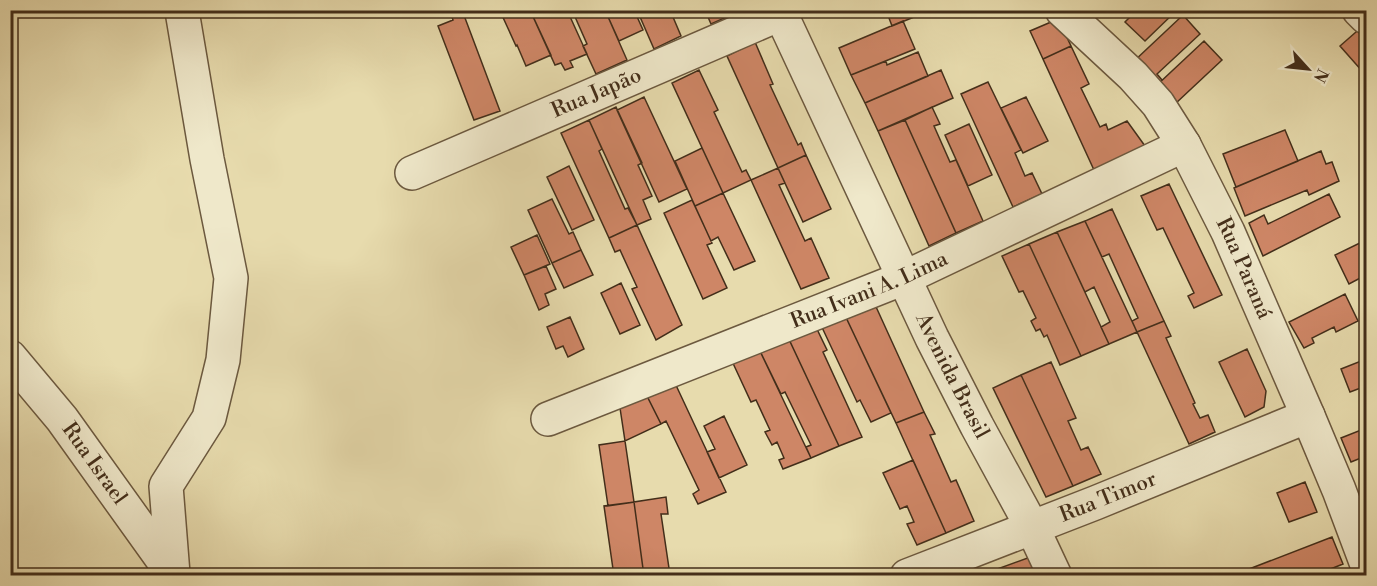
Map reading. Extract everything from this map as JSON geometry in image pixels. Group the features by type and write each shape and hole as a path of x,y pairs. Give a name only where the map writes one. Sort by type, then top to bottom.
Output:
{"street":[{"name":"Rua Paraná","path":"1062,10 1133,76 1158,104 1184,145 1228,232 1339,490 1366,562"},
{"path":"1359,10 1366,17"},
{"name":"Rua Japão","path":"412,173 780,12"},
{"name":"Avenida Brasil","path":"780,12 932,338 976,426 1032,527 1055,576"},
{"path":"172,575 166,486 209,418 223,360 231,278 207,159 183,16"},
{"name":"Rua Ivani A. Lima","path":"548,419 904,278 1184,145"},
{"name":"Rua Israel","path":"10,357 62,418 172,575"},
{"name":"Rua Timor","path":"907,576 1095,503 1308,416"}],"building":[{"path":"462,10 500,111 474,120 438,26 453,20 451,14"},
{"path":"507,10 530,10 551,55 526,66 501,13"},
{"path":"530,10 567,10 587,54 570,61 573,67 565,70 561,63 555,65"},
{"path":"572,10 605,10 627,60 596,74 583,46 587,44"},
{"path":"605,10 634,10 643,30 619,41"},
{"path":"637,10 670,10 681,36 654,49"},
{"path":"705,10 737,10 738,12 711,24"},
{"path":"886,10 929,10 929,11 892,26"},
{"path":"1109,10 1121,10 1115,16"},
{"path":"1137,10 1177,10 1145,41 1125,22"},
{"path":"1183,15 1200,34 1157,74 1162,80 1156,86 1132,63"},
{"path":"1058,19 1071,46 1043,59 1030,31"},
{"path":"903,21 915,49 851,75 839,48"},
{"path":"1364,25 1366,27 1366,67 1362,71 1340,46"},
{"path":"1204,41 1222,60 1175,104 1156,86"},
{"path":"755,42 773,84 770,85 798,145 801,143 806,155 778,168 727,56"},
{"path":"1071,46 1089,84 1081,88 1100,127 1106,124 1108,130 1127,121 1145,146 1094,170 1043,59"},
{"path":"918,52 928,76 865,103 851,75 886,61 887,65"},
{"path":"699,70 718,110 714,112 742,172 746,170 751,180 723,193 672,83"},
{"path":"941,70 953,98 878,131 865,103"},
{"path":"988,82 1021,150 1015,153 1025,176 1032,173 1042,194 1013,207 961,94"},
{"path":"644,97 687,189 659,202 617,110"},
{"path":"1026,97 1048,141 1023,153 1001,108"},
{"path":"616,107 642,163 638,165 652,196 643,200 651,219 637,225 589,120"},
{"path":"932,107 940,124 934,126 950,162 956,160 983,221 956,233 905,120"},
{"path":"589,120 602,149 599,151 625,209 628,208 637,225 609,238 561,133"},
{"path":"905,120 956,233 929,246 878,131"},
{"path":"969,124 992,175 968,186 945,135"},
{"path":"1285,130 1298,161 1236,187 1223,154"},
{"path":"1366,131 1366,149 1360,137"},
{"path":"702,148 723,193 695,206 675,161"},
{"path":"1321,151 1326,164 1332,162 1339,181 1309,195 1307,190 1245,216 1234,188"},
{"path":"806,155 831,209 803,222 778,168"},
{"path":"569,166 594,220 572,230 547,177"},
{"path":"778,168 785,183 779,185 805,241 811,238 829,278 801,289 751,180"},
{"path":"1169,184 1222,295 1194,308 1188,296 1194,293 1163,228 1157,230 1141,196"},
{"path":"723,193 755,261 734,270 718,237 711,241 695,206"},
{"path":"1329,194 1340,217 1263,256 1249,223 1264,215 1268,224"},
{"path":"552,199 569,234 573,232 581,250 552,263 528,210"},
{"path":"692,200 712,243 707,245 727,288 703,299 664,213"},
{"path":"1112,209 1164,321 1137,332 1132,321 1138,318 1109,254 1102,257 1085,221"},
{"path":"1085,221 1137,332 1109,344 1101,327 1110,322 1094,287 1085,292 1057,232"},
{"path":"637,225 682,325 656,340 632,289 637,287 620,250 615,252 609,238"},
{"path":"1057,232 1109,344 1081,356 1029,244"},
{"path":"537,235 550,264 524,275 511,247"},
{"path":"1366,240 1366,275 1349,284 1335,255"},
{"path":"1029,244 1081,356 1060,365 1047,335 1044,337 1040,329 1036,331 1031,321 1036,318 1023,291 1019,292 1002,256"},
{"path":"581,250 593,275 564,288 552,263"},
{"path":"546,266 556,289 545,294 549,305 539,310 524,275"},
{"path":"621,283 640,325 620,334 601,293"},
{"path":"1345,294 1358,321 1336,332 1334,327 1312,338 1314,343 1304,348 1289,322"},
{"path":"872,298 924,412 896,423 843,311"},
{"path":"843,311 891,413 871,422 860,400 857,402 819,321"},
{"path":"570,317 584,349 568,357 563,346 556,349 547,327"},
{"path":"1164,321 1171,336 1166,338 1195,403 1193,404 1200,418 1208,415 1215,432 1189,444 1137,332"},
{"path":"814,323 827,350 823,352 862,437 839,446 787,335"},
{"path":"787,335 839,446 811,458 806,447 811,445 785,392 781,394 758,347"},
{"path":"758,347 811,458 783,469 779,460 784,458 777,442 772,445 765,432 770,430 756,400 751,402 731,359"},
{"path":"1247,349 1266,391 1264,407 1245,417 1219,362"},
{"path":"1366,359 1366,386 1350,392 1341,369"},
{"path":"1051,362 1076,418 1068,421 1081,450 1088,447 1101,474 1073,486 1021,375"},
{"path":"1021,375 1073,486 1046,497 993,388"},
{"path":"674,381 726,492 698,504 693,494 699,490 666,421 661,424 646,394"},
{"path":"646,394 661,424 625,441 620,408"},
{"path":"924,412 935,434 930,435 951,482 956,480 974,521 946,533 896,423"},
{"path":"724,416 747,465 719,478 707,452 715,449 704,426"},
{"path":"1366,428 1366,456 1351,462 1341,438"},
{"path":"625,441 634,502 608,506 599,445"},
{"path":"913,460 946,533 917,545 907,524 914,522 907,506 900,509 883,473"},
{"path":"1305,482 1317,512 1289,522 1277,493"},
{"path":"666,497 668,514 661,514 670,575 677,574 677,576 644,576 634,502"},
{"path":"634,502 644,576 614,576 604,506"},
{"path":"1332,537 1343,564 1313,576 1231,576"},
{"path":"1036,555 1044,576 978,576"}]}
